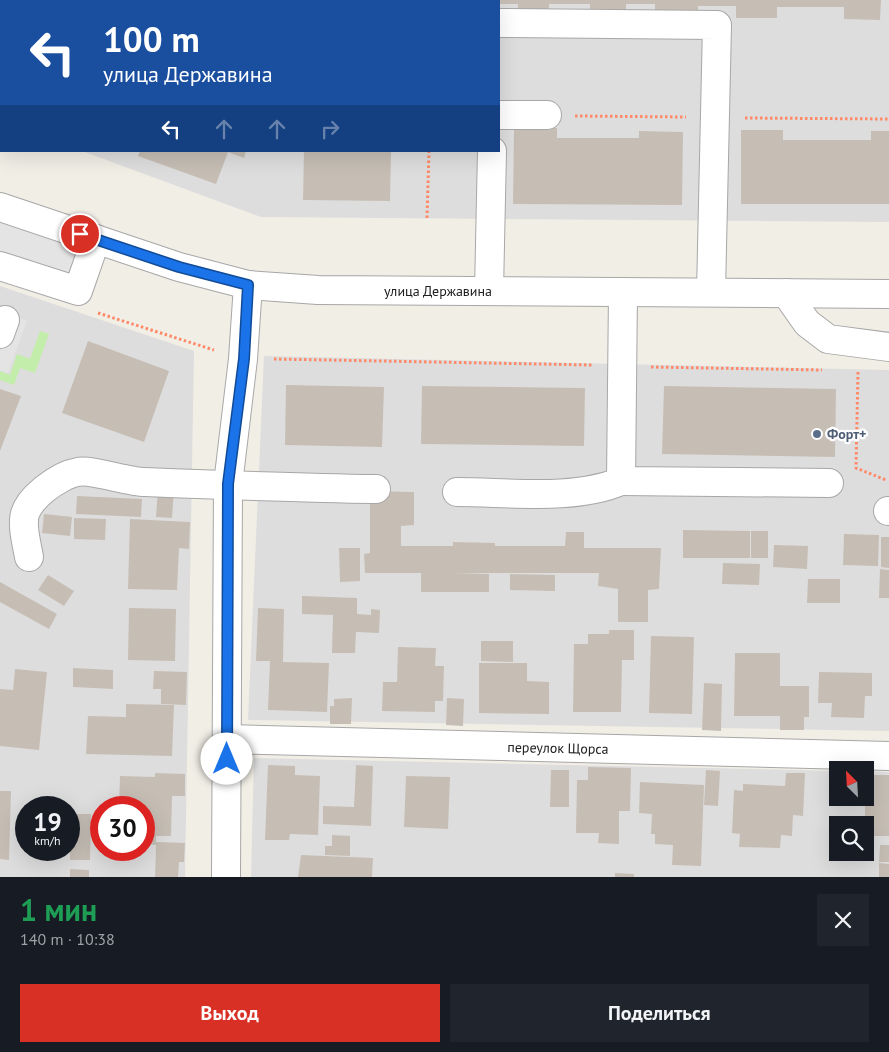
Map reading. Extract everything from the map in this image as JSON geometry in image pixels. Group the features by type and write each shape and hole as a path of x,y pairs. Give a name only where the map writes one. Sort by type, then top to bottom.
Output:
{"street":[{"path":"500,23 717,25 711,292"},
{"path":"500,115 547,115"},
{"path":"489,291 492,152"},
{"name":"улица Державина","path":"0,206 179,267 248,285 318,290 889,294"},
{"path":"0,266 78,291 96,239"},
{"path":"226,877 228,484 244,359 248,285"},
{"path":"621,481 623,292"},
{"path":"786,293 807,323 828,339 889,347"},
{"path":"29,557 24,518 31,501 51,484 78,472 142,482 228,484 265,488 376,489"},
{"path":"457,492 580,493 604,488 621,481 828,483"},
{"name":"переулок Щорса","path":"227,740 889,756"}],"path":[{"path":"547,115 889,119"},
{"path":"427,218 429,152"},
{"path":"93,312 244,359 828,370"},
{"path":"848,371 865,371"},
{"path":"858,371 856,468 889,481"}],"shaded area":[{"path":"500,0 889,0 889,222 261,217 85,152 500,152"},
{"path":"0,213 100,246 82,299 0,272"},
{"path":"0,286 194,351 185,877 0,877"},
{"path":"0,311 27,321 8,373 0,370"},
{"path":"264,356 889,370 889,731 248,720"},
{"path":"254,758 829,771 829,806 874,806 874,771 889,772 889,877 251,877"}],"green space":[{"path":"40,331 49,334 35,373 20,368 14,385 0,380 0,371 10,375 17,354 30,359"}],"building":[{"path":"500,0 881,0 880,20 844,19 844,7 777,7 777,18 736,18 736,6 698,6 698,16 655,16 655,4 626,4 626,15 590,15 590,4 549,4 549,15 518,14 518,4 500,4"},
{"path":"514,128 557,128 557,138 639,138 639,131 683,132 682,205 513,204"},
{"path":"741,130 783,130 783,140 871,140 871,131 889,131 889,204 741,204"},
{"path":"140,152 228,152 216,184 138,156"},
{"path":"228,152 246,152 244,158"},
{"path":"304,152 391,152 390,201 303,200"},
{"path":"88,341 169,371 144,442 62,413"},
{"path":"286,385 384,387 382,447 285,445"},
{"path":"422,386 585,388 584,446 421,444"},
{"path":"664,386 836,389 835,457 662,454"},
{"path":"0,389 21,396 0,451"},
{"path":"158,489 174,490 172,518 156,517"},
{"path":"370,491 414,492 414,525 401,526 401,546 453,546 453,542 495,543 495,546 565,546 566,532 584,532 584,548 661,548 659,589 648,590 648,622 618,622 618,589 598,586 599,573 453,573 489,574 489,592 421,592 421,573 365,573 364,554 370,553"},
{"path":"77,496 142,499 141,517 76,514"},
{"path":"44,514 72,517 70,536 42,533"},
{"path":"74,518 106,519 105,540 74,539"},
{"path":"130,519 190,522 189,549 179,548 177,590 128,589"},
{"path":"683,530 750,531 750,558 683,558"},
{"path":"751,531 768,531 768,558 751,558"},
{"path":"844,534 879,535 878,566 843,565"},
{"path":"881,537 889,537 889,568 881,567"},
{"path":"774,545 808,546 807,569 773,567"},
{"path":"339,548 360,548 360,581 340,582"},
{"path":"723,563 760,564 759,585 722,584"},
{"path":"880,569 889,570 889,598 879,598"},
{"path":"510,574 555,575 555,591 510,590"},
{"path":"48,575 74,591 64,606 38,590"},
{"path":"808,579 840,579 840,603 807,603"},
{"path":"0,582 57,614 49,629 0,602"},
{"path":"302,596 357,598 357,614 371,615 371,609 380,610 379,633 356,632 355,653 332,653 333,615 302,614"},
{"path":"129,608 176,609 175,661 128,660"},
{"path":"258,608 284,609 283,662 329,663 327,712 268,710 270,661 256,661"},
{"path":"609,630 634,630 634,660 622,660 621,712 573,712 574,644 588,644 588,634 609,634"},
{"path":"651,636 694,637 692,714 649,713"},
{"path":"481,641 513,641 513,662 481,661"},
{"path":"398,647 436,648 435,666 444,666 443,701 435,701 435,712 382,711 383,682 397,682"},
{"path":"735,653 780,653 780,686 809,686 809,717 804,717 804,730 780,730 780,716 734,716"},
{"path":"479,663 527,663 527,681 549,682 549,714 479,713"},
{"path":"73,668 113,670 113,689 73,687"},
{"path":"15,669 47,672 39,750 0,746 0,689 13,690"},
{"path":"154,671 187,672 186,705 161,704 161,689 153,689"},
{"path":"819,672 872,673 872,696 865,696 864,718 831,717 832,703 818,703"},
{"path":"704,683 722,684 721,731 702,730"},
{"path":"352,698 351,724 330,724 330,706 334,706 334,699"},
{"path":"447,698 464,699 463,726 446,725"},
{"path":"126,704 174,705 172,756 86,754 88,716 126,717"},
{"path":"268,765 295,766 295,775 320,776 318,835 290,834 289,840 265,840"},
{"path":"356,765 373,766 371,826 323,824 323,806 354,807"},
{"path":"588,767 631,768 630,811 619,811 619,844 598,843 599,833 576,833 577,780 588,780"},
{"path":"551,770 569,770 569,807 550,807"},
{"path":"706,770 720,771 718,806 704,805"},
{"path":"155,773 185,774 185,796 172,796 171,836 156,836 156,842 185,843 184,862 179,862 178,877 155,877 155,796 119,796 120,776 155,777"},
{"path":"786,773 805,773 803,816 793,815 792,836 781,835 780,848 739,847 740,834 732,833 734,790 743,791 743,784 785,786"},
{"path":"874,775 889,775 889,836 874,836 874,816 865,816 865,806 874,806"},
{"path":"406,776 450,777 448,829 404,827"},
{"path":"640,782 704,785 701,866 672,865 673,845 655,844 655,834 651,834 652,814 639,813"},
{"path":"0,791 11,791 9,860 0,859"},
{"path":"80,814 90,814 90,860 80,860"},
{"path":"332,835 350,836 350,856 325,855 325,846 332,846"},
{"path":"880,845 889,845 889,862 879,862"},
{"path":"301,855 373,858 372,877 298,877"},
{"path":"879,863 889,864 889,877 879,877"},
{"path":"70,869 89,870 89,877 70,877"},
{"path":"615,873 634,874 634,877 615,877"}],"place":[{"name":"Форт+","path":"817,434"}],"route":[{"path":"80,234 179,267 248,285 244,359 228,484 227,759"}]}
